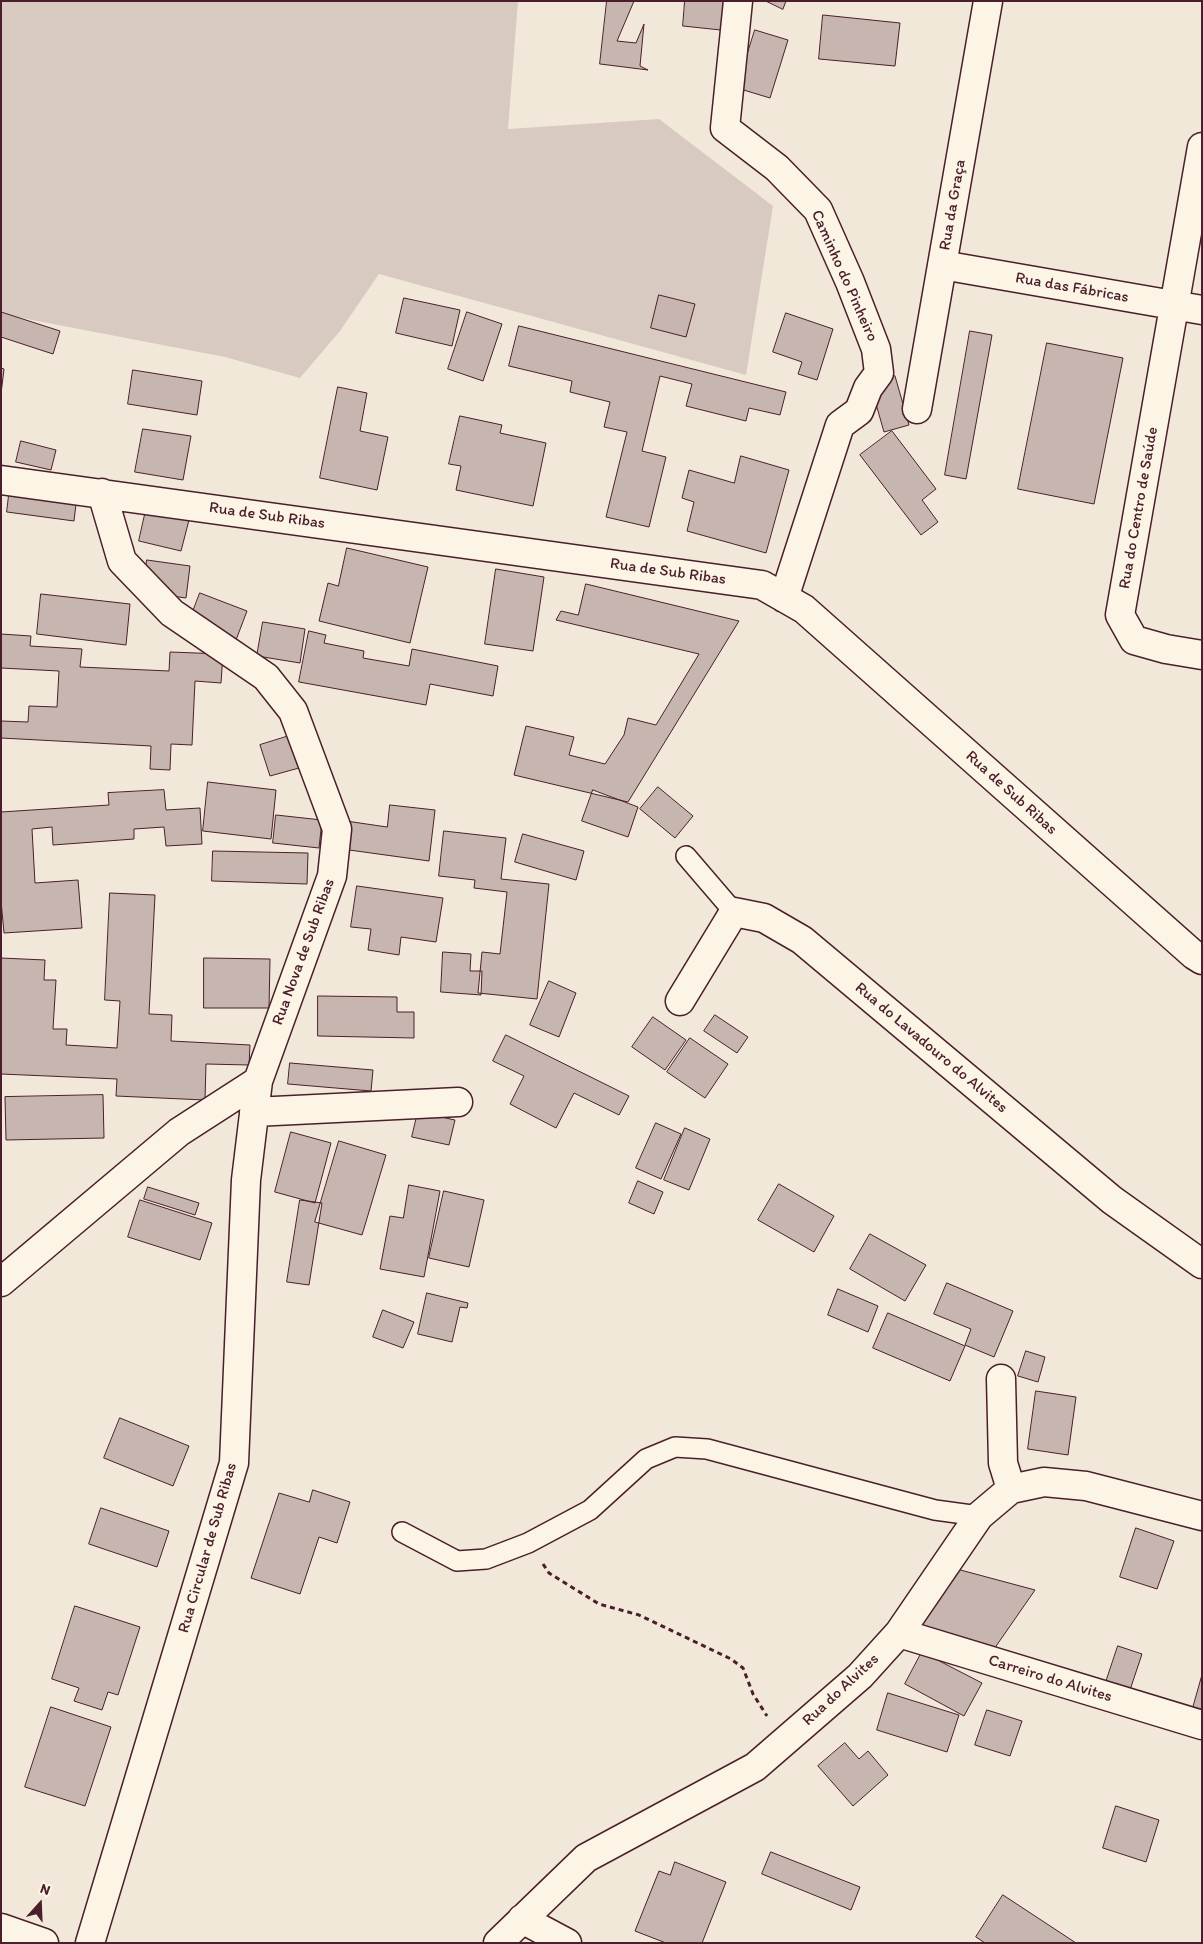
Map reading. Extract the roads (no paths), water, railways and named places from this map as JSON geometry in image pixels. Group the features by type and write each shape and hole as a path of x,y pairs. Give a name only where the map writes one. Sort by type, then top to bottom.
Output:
{"street":[{"name":"Caminho do Pinheiro","path":"738,1 725,128 777,168 818,210 850,282 876,349 878,373 868,388 858,411 840,425 784,598"},
{"name":"Rua da Graça","path":"917,409 988,1"},
{"name":"Rua do Centro de Saúde","path":"1202,148 1120,615 1134,640 1166,649 1202,655"},
{"name":"Rua das Fábricas","path":"942,265 1202,310"},
{"name":"Rua de Sub Ribas","path":"1,480 762,585 804,609 1194,955 1202,960"},
{"name":"Rua Nova de Sub Ribas","path":"102,494 122,561 172,613 266,677 293,711 337,829 332,876 258,1081"},
{"path":"680,1001 734,912"},
{"name":"Rua do Lavadouro do Alvites","path":"734,912 764,918 802,940 1112,1200 1202,1264"},
{"name":"Rua Circular de Sub Ribas","path":"90,1943 234,1464 246,1180 258,1081"},
{"path":"1,1282 179,1132 258,1081"},
{"path":"254,1112 458,1102"},
{"path":"1001,1379 1003,1463 1011,1489"},
{"name":"Rua do Alvites","path":"498,1943 586,1858 755,1767 860,1676 899,1633 979,1516 1011,1489 1044,1482 1086,1486 1202,1516"},
{"name":"Carreiro do Alvites","path":"899,1633 1202,1725"},
{"path":"522,1919 566,1943"},
{"path":"1,1928 44,1943"}],"lane":[{"path":"686,856 734,912"},
{"path":"402,1532 457,1561 486,1559 528,1543 590,1510 646,1459 675,1447 707,1449 934,1510 979,1516"}]}
